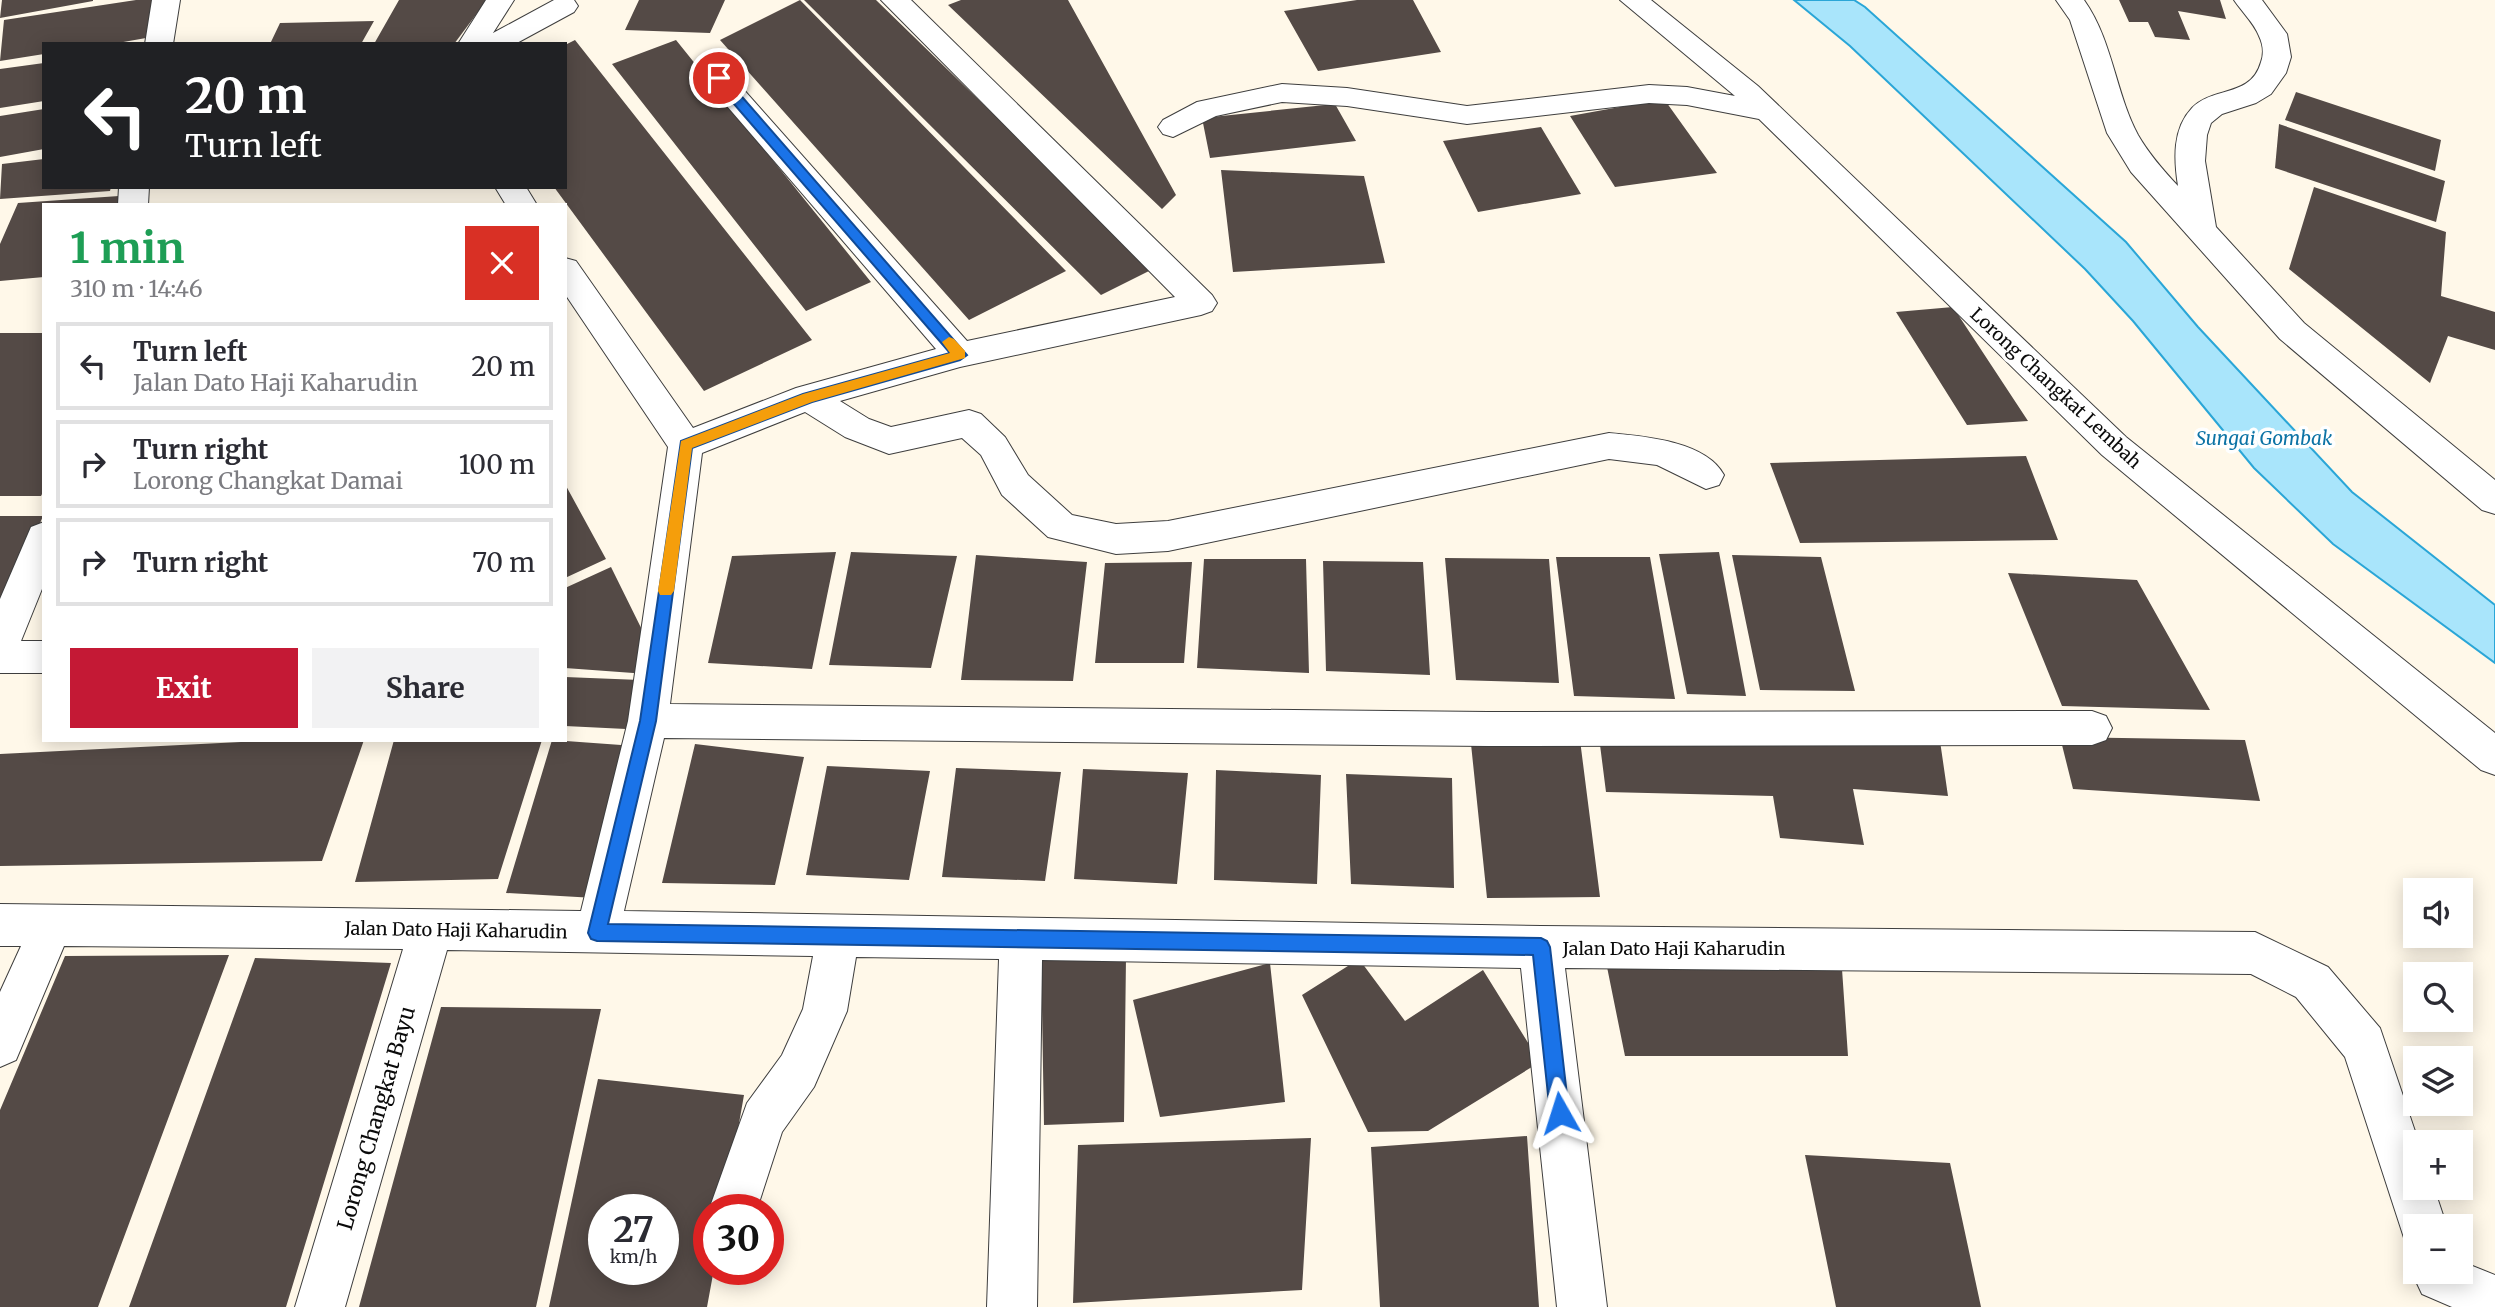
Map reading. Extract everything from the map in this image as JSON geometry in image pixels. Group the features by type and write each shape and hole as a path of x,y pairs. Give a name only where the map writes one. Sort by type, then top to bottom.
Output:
{"street":[{"path":"159,42 166,0"},
{"path":"473,42 500,0"},
{"path":"686,445 808,397 960,355 1202,303 895,0"},
{"name":"Lorong Changkat Lembah","path":"1634,0 1748,92 2115,446 2495,757"},
{"path":"2070,0 2084,20 2122,133 2142,165 2292,331 2495,500"},
{"path":"2201,229 2190,152 2197,120 2206,109 2256,91 2274,70 2277,56 2276,40 2248,0"},
{"path":"498,42 564,6"},
{"path":"719,78 960,355"},
{"path":"1173,127 1208,109 1282,93 1346,97 1467,115 1649,94 1687,96 1765,111"},
{"path":"567,271 686,445 648,721 597,933"},
{"path":"808,397 857,428 889,440 969,423 993,446 1015,485 1061,527 1116,539 1168,536 1609,446 1664,452 1706,475"},
{"path":"0,646 42,542"},
{"path":"0,657 42,657"},
{"path":"648,721 1475,729 2092,728"},
{"name":"Jalan Dato Haji Kaharudin","path":"0,925 431,929 1541,947 2255,953 2312,982 2364,1044 2419,1214"},
{"path":"0,1044 51,926"},
{"name":"Lorong Changkat Bayu","path":"320,1307 431,929"},
{"path":"738,1194 763,1119 798,1071 825,1011 838,936"},
{"path":"1012,1307 1021,938"},
{"path":"1541,947 1582,1307"},
{"path":"2441,1285 2495,1300"}],"water":[{"name":"Sungai Gombak","path":"1794,0 1854,0 1865,7 2126,242 2198,327 2352,492 2495,605 2495,663 2333,544 2254,468 2133,321 2085,269 1850,46"}],"building":[{"path":"2,0 93,0 93,1 0,18"},
{"path":"136,0 155,0 146,38 123,42 42,42 42,54 0,61 4,20"},
{"path":"399,0 487,0 456,42 375,42"},
{"path":"639,0 725,0 710,33 625,30"},
{"path":"800,0 1066,271 969,320 720,40"},
{"path":"804,0 876,0 1153,269 1101,295"},
{"path":"961,0 1068,0 1176,195 1162,209 948,5"},
{"path":"1357,0 1413,0 1441,52 1318,71 1284,11"},
{"path":"2119,0 2220,0 2226,19 2178,11 2190,40 2155,37 2148,22 2129,22"},
{"path":"374,21 362,42 271,42 280,23"},
{"path":"575,40 812,340 704,391 555,189 567,189 567,44"},
{"path":"676,40 871,282 806,311 612,64"},
{"path":"42,63 42,101 0,108 0,69"},
{"path":"2296,92 2441,140 2435,171 2285,120"},
{"path":"1664,99 1717,173 1615,187 1570,116"},
{"path":"1335,104 1356,141 1210,158 1202,118"},
{"path":"42,109 42,149 0,157 0,116"},
{"path":"2279,124 2445,181 2436,222 2275,168"},
{"path":"1541,127 1581,194 1478,212 1443,141"},
{"path":"42,159 42,189 110,189 0,199 2,164"},
{"path":"1221,170 1364,176 1385,263 1233,272"},
{"path":"2314,187 2446,232 2441,296 2495,312 2495,350 2448,336 2430,383 2289,269"},
{"path":"119,196 118,203 42,203 42,277 0,281 0,244 18,203"},
{"path":"1953,307 2028,421 1967,425 1896,312"},
{"path":"0,333 42,333 42,494 0,496"},
{"path":"2026,456 2058,540 1800,543 1770,463"},
{"path":"567,488 606,559 567,577"},
{"path":"0,516 42,516 42,518 0,621"},
{"path":"836,552 812,669 708,663 732,556"},
{"path":"851,552 957,556 931,668 829,665"},
{"path":"1719,552 1746,696 1687,694 1659,554"},
{"path":"976,555 1087,562 1073,681 961,680"},
{"path":"1732,555 1821,557 1855,691 1760,690"},
{"path":"1556,557 1650,557 1675,699 1574,696"},
{"path":"1445,558 1549,559 1559,683 1456,680"},
{"path":"1204,559 1306,559 1309,673 1197,668"},
{"path":"1323,561 1423,562 1430,675 1326,671"},
{"path":"1192,562 1184,663 1095,663 1105,563"},
{"path":"611,567 652,650 647,674 567,668 567,587"},
{"path":"2008,573 2137,580 2210,710 2062,706"},
{"path":"567,677 640,680 626,729 567,726"},
{"path":"1599,737 1940,741 1948,796 1853,789 1864,845 1780,838 1773,796 1606,792"},
{"path":"2060,737 2245,740 2260,801 2073,789"},
{"path":"1580,740 1600,897 1487,898 1471,744"},
{"path":"240,742 363,742 322,861 0,866 0,754"},
{"path":"393,742 541,742 498,879 355,882"},
{"path":"551,742 635,746 595,898 506,893"},
{"path":"695,744 804,757 775,885 662,883"},
{"path":"827,766 930,771 909,880 806,875"},
{"path":"956,768 1061,772 1045,881 942,877"},
{"path":"1083,769 1188,773 1177,884 1074,879"},
{"path":"1216,770 1321,775 1317,884 1214,880"},
{"path":"1346,774 1452,778 1454,888 1351,884"},
{"path":"1041,950 1126,957 1124,1122 1044,1125"},
{"path":"229,955 98,1307 0,1307 0,1110 65,956"},
{"path":"255,958 391,963 286,1307 129,1307"},
{"path":"1359,959 1405,1021 1483,970 1540,1062 1428,1131 1368,1132 1302,995"},
{"path":"1606,962 1842,969 1848,1056 1625,1056"},
{"path":"1270,963 1285,1102 1160,1117 1133,1000"},
{"path":"441,1007 601,1009 536,1307 359,1307"},
{"path":"598,1079 744,1095 727,1194 693,1194 693,1285 711,1285 707,1307 549,1307"},
{"path":"1527,1136 1539,1307 1380,1307 1371,1147"},
{"path":"1311,1138 1302,1290 1073,1303 1078,1145"},
{"path":"1805,1155 1950,1163 1981,1307 1836,1307"}],"slow traffic":[{"path":"666,591 686,445 808,397 960,355 949,342"}],"route":[{"path":"719,78 960,355 808,397 686,445 648,721 597,933 1541,947 1560,1113"}]}
